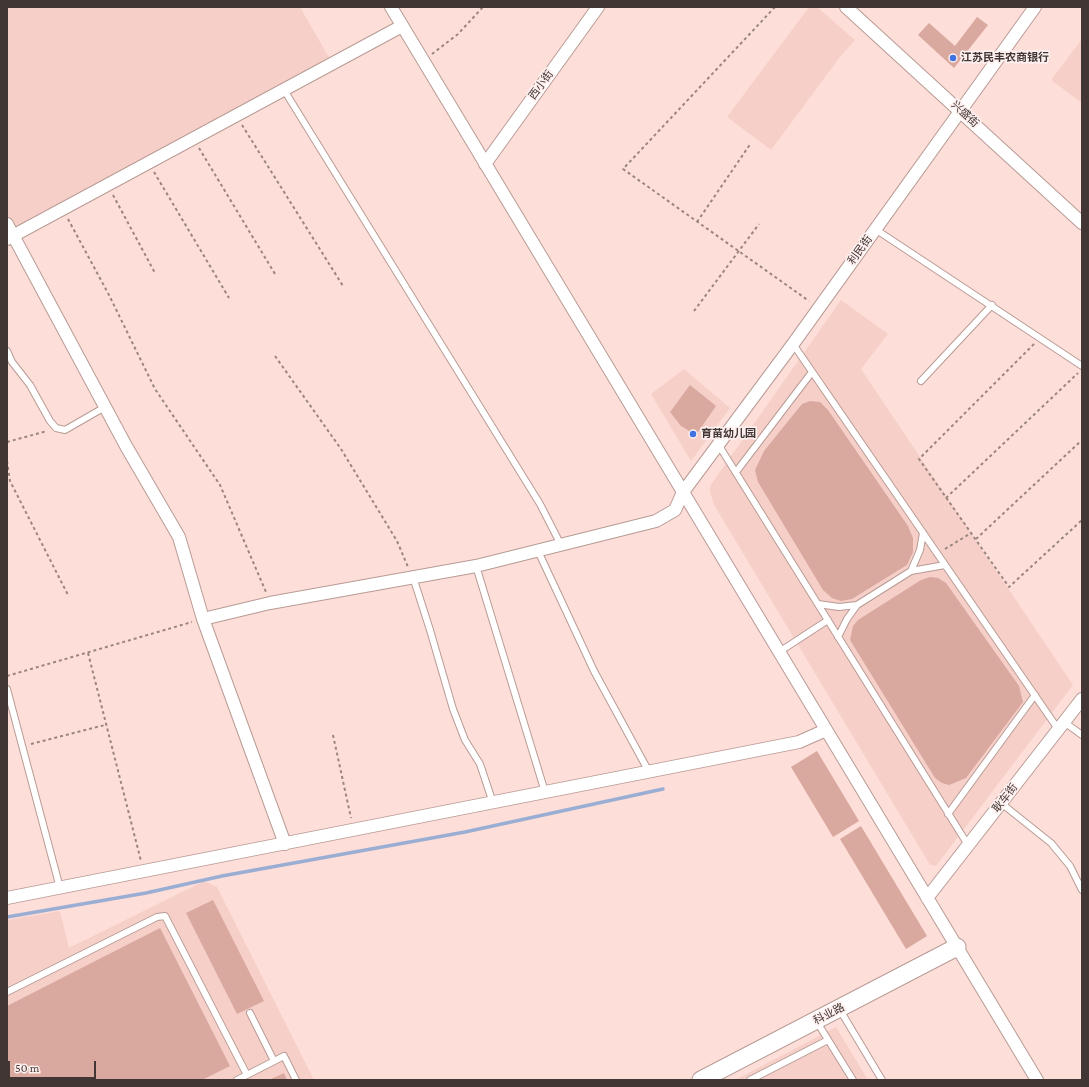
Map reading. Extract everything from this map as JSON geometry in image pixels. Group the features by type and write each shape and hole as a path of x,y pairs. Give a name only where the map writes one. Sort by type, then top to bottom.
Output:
{"street":[{"path":"391,7 1037,1080"},
{"name":"西小街","path":"485,164 598,7"},
{"name":"兴盛街","path":"846,7 960,110 1082,224"},
{"name":"利民街","path":"203,619 270,603 476,566 656,521 675,510 683,492 793,344 1035,7"},
{"path":"10,237 402,26"},
{"path":"7,224 10,237 179,537 203,619 285,844"},
{"name":"耿车街","path":"927,898 1082,699"},
{"path":"7,898 798,742 826,730"},
{"name":"科业路","path":"701,1080 957,948"}],"lane":[{"path":"284,90 540,504 561,545"},
{"path":"875,229 1082,366"},
{"path":"921,381 992,305"},
{"path":"793,344 1035,695 1061,726 1082,735"},
{"path":"7,351 12,362 30,385 50,421 56,428 65,430 105,407"},
{"path":"736,472 812,372"},
{"path":"718,444 968,846"},
{"path":"911,571 920,550 923,533"},
{"path":"538,551 594,671 649,772"},
{"path":"476,566 545,792"},
{"path":"838,637 857,604 911,571 945,566"},
{"path":"413,577 453,709 465,740 480,764 493,803"},
{"path":"818,604 839,606 857,604"},
{"path":"779,652 828,620"},
{"path":"7,688 60,888"},
{"path":"948,814 1035,695"},
{"path":"1001,803 1051,843 1070,866 1082,890"},
{"path":"7,992 157,917 165,916 247,1074"},
{"path":"839,1008 882,1080"},
{"path":"250,1014 274,1061"},
{"path":"816,1020 853,1080"},
{"path":"750,1080 828,1040"},
{"path":"237,1080 284,1056 296,1080"}],"path":[{"path":"423,61 458,34 483,7"},
{"path":"775,7 623,170 818,308"},
{"path":"236,116 343,286"},
{"path":"193,139 275,274"},
{"path":"696,222 751,143"},
{"path":"148,163 229,298"},
{"path":"108,185 155,273"},
{"path":"63,209 109,295 155,389 220,485 270,603"},
{"path":"694,311 759,224"},
{"path":"1040,338 919,459 1009,587 1082,520"},
{"path":"275,356 341,449 397,541 413,577"},
{"path":"946,498 1082,369"},
{"path":"7,442 56,428"},
{"path":"976,539 1082,440"},
{"path":"7,461 10,482 68,595"},
{"path":"937,553 971,533"},
{"path":"7,676 203,619"},
{"path":"88,653 144,871"},
{"path":"23,747 106,725"},
{"path":"333,735 354,830"}],"shaded area":[{"path":"7,7 300,7 331,61 7,234"},
{"path":"809,7 817,7 855,40 840,57 771,150 727,117"},
{"path":"1082,39 1082,103 1051,80"},
{"path":"841,300 888,334 861,369 1073,685 936,866 930,865 714,505 710,492 710,486"},
{"name":"育苗幼儿园","path":"684,369 730,408 691,461 651,394"},
{"path":"204,881 217,887 314,1080 7,1080 7,920 60,911 69,948"},
{"path":"836,1027 868,1080 735,1080"}],"building":[{"path":"977,17 988,25 954,68 918,35 929,23 955,46"},
{"path":"690,385 716,406 696,435 681,426 670,412"},
{"path":"810,401 820,402 828,410 908,526 913,538 913,552 907,565 852,599 841,601 832,598 823,590 758,482 755,470 764,451 802,404"},
{"path":"930,577 938,578 946,583 1019,686 1023,702 966,778 949,785 942,783 935,778 850,640 853,626 858,620 921,580"},
{"path":"817,751 859,821 833,837 791,767"},
{"path":"861,826 927,936 906,949 840,839"},
{"path":"213,900 264,1001 237,1014 186,913"},
{"path":"160,928 230,1066 202,1080 7,1080 7,1006"},
{"path":"284,1073 287,1080 269,1080"}],"waterway":[{"path":"7,917 146,893 222,876 465,832 663,789"}],"place":[{"name":"江苏民丰农商银行","path":"953,58"},
{"name":"育苗幼儿园","path":"693,434"}]}
